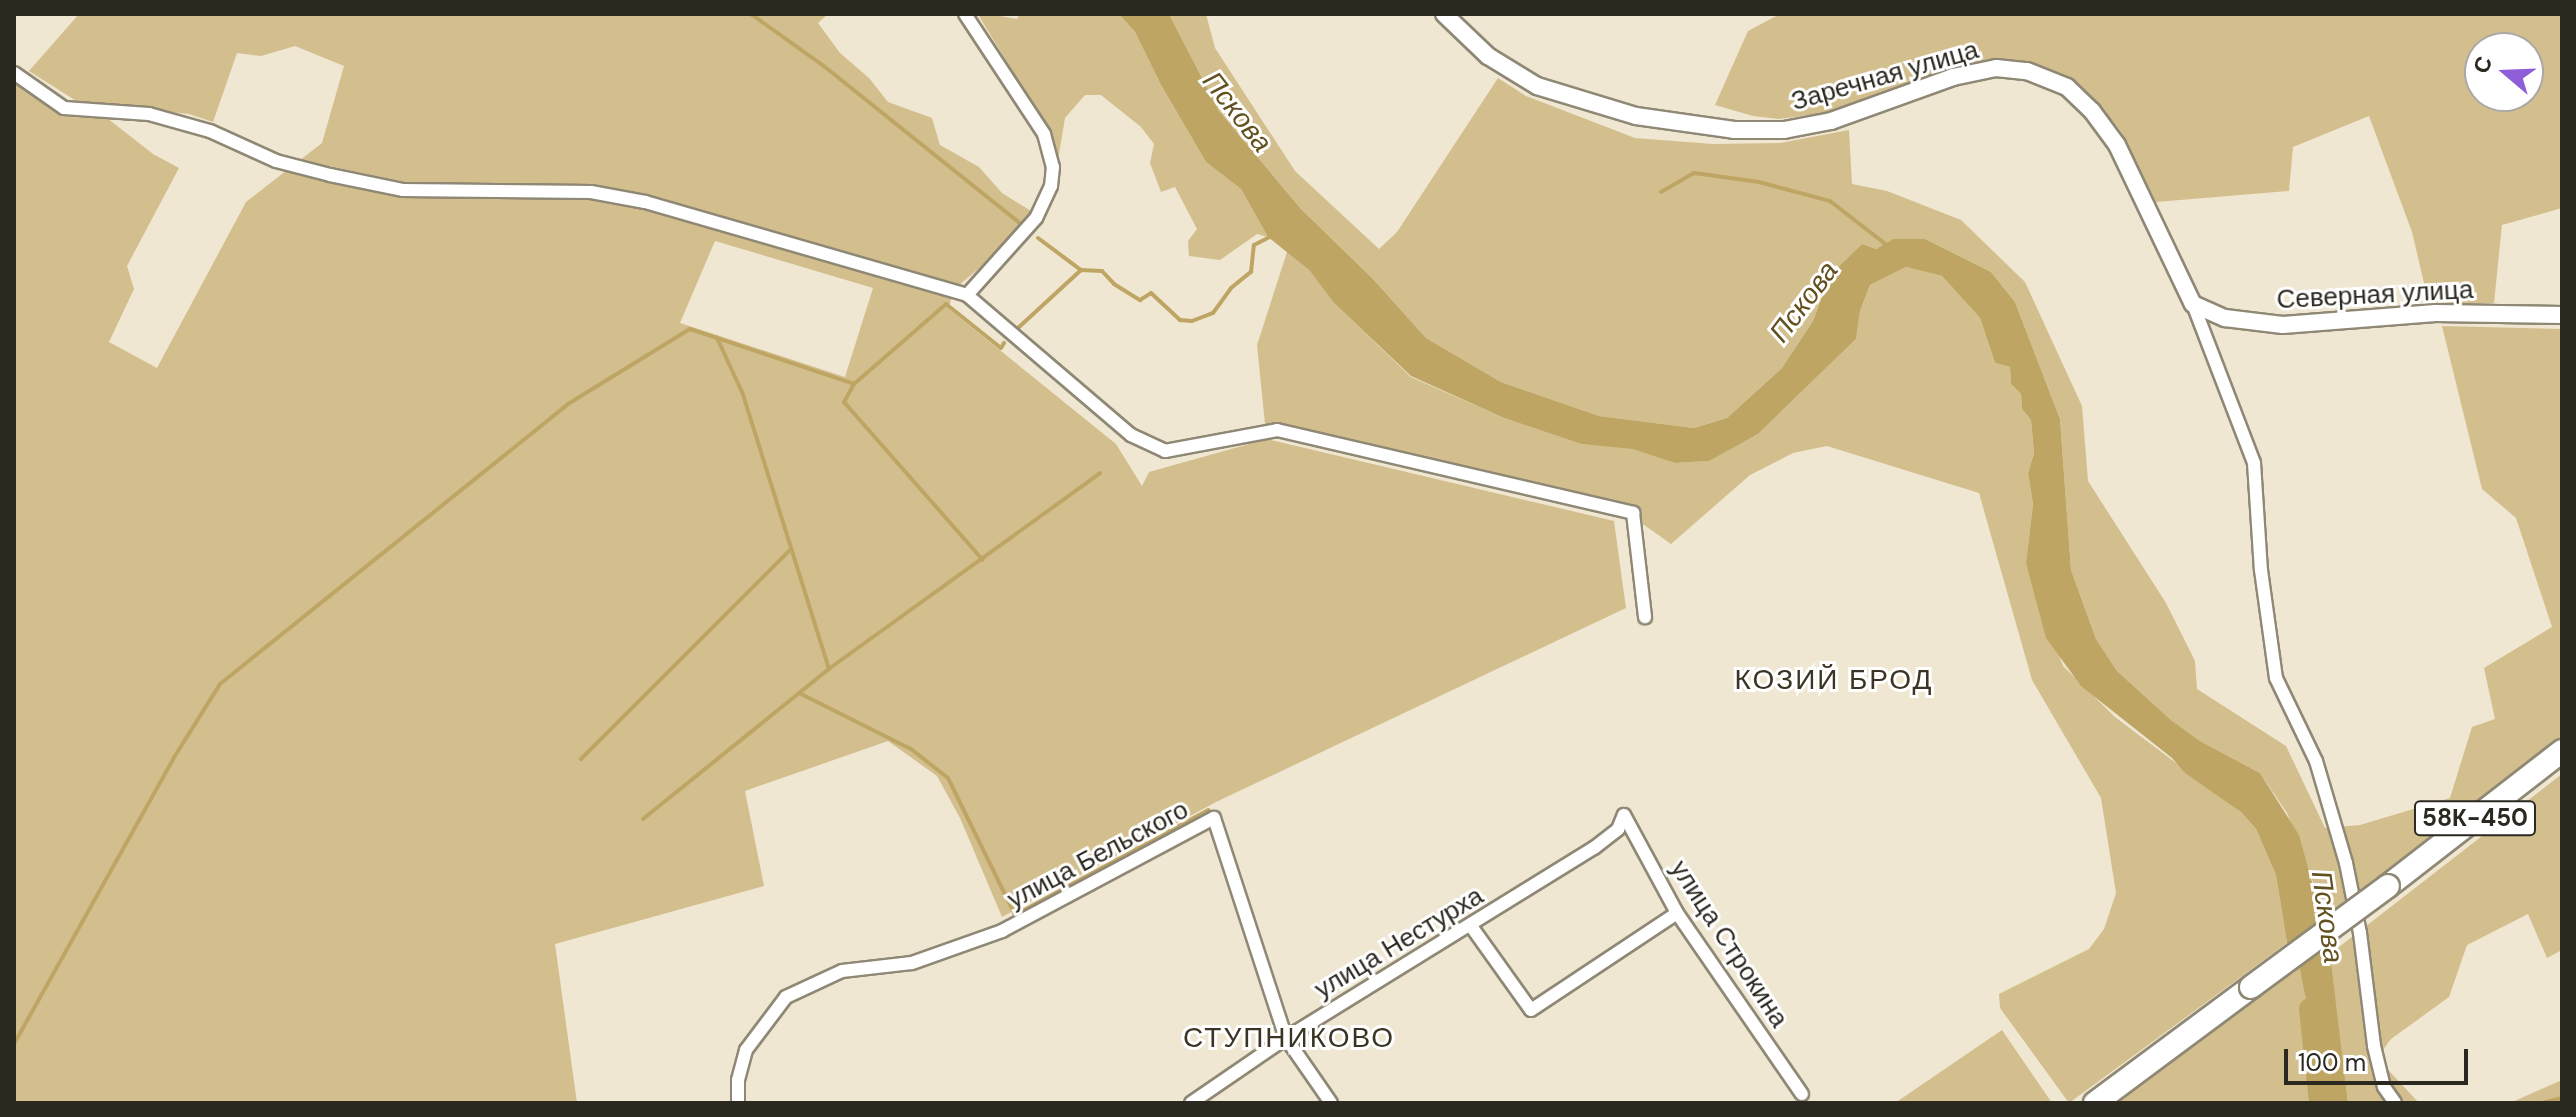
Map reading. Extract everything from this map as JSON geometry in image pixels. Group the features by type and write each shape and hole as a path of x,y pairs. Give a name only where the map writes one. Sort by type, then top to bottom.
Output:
{"highway":[{"name":"58К-450","path":"2102,1098 2388,886 2562,751"}],"street":[{"path":"965,14 1044,134 1053,167 1051,186 1036,218 967,295"},
{"name":"Заречная улица","path":"1444,14 1488,56 1537,86 1636,116 1734,130 1784,130 1831,121 1953,77 1996,68 2027,71 2051,80 2067,87 2092,111 2117,145 2193,304"},
{"path":"14,73 64,108 149,114 210,131 276,161 403,190 591,192 645,202 967,295 1131,435 1165,451 1277,430 1633,513 1645,617"},
{"path":"2193,304 2254,463 2261,570 2276,678 2316,761 2346,863 2360,933 2374,1046 2384,1087 2395,1103"},
{"name":"Северная улица","path":"2193,304 2225,318 2283,325 2436,313 2562,315"},
{"name":"улица Строкина","path":"1624,815 1677,913 1802,1094"},
{"name":"улица Нестурха","path":"1191,1103 1286,1038 1594,848 1618,829 1624,815"},
{"name":"улица Бельского","path":"738,1103 738,1080 746,1050 786,997 842,971 912,963 1002,931 1214,818 1286,1038"},
{"path":"1471,926 1531,1010 1677,913"},
{"path":"1286,1038 1331,1103"}],"shaded area":[{"path":"79,14 828,14 818,23 840,53 869,78 888,102 932,118 940,145 979,167 1002,193 1031,211 999,252 953,290 949,309 1116,444 1142,486 1149,472 1267,439 1614,521 1626,608 1216,802 1002,917 960,818 937,776 888,741 745,791 764,886 555,944 577,1103 14,1103 14,82 68,117 107,118 153,154 179,168 127,266 134,289 109,342 157,368 246,202 322,143 344,66 295,46 261,56 237,53 213,122 189,114 78,102 29,71","holes":["329,166 404,182 466,186 448,198 405,196 325,180","715,241 873,288 845,377 680,323"]},
{"path":"988,14 1017,19 1020,14 1119,14 1135,32 1161,85 1206,162 1241,189 1268,237 1257,234 1220,260 1189,256 1188,241 1197,229 1175,187 1161,192 1150,163 1154,144 1141,127 1101,95 1085,95 1065,118 1058,160 1049,132 979,16"},
{"path":"1119,14 1169,14 1219,111 1301,209 1373,279 1426,338 1501,382 1599,416 1694,428 1727,418 1782,368 1813,321 1830,275 1862,244 1876,249 1893,239 1925,239 1991,272 2015,302 2060,419 2071,570 2096,639 2117,671 2171,720 2200,741 2260,773 2299,835 2329,944 2348,1103 2317,1103 2314,1041 2299,965 2287,943 2276,875 2256,829 2241,812 2185,773 2172,758 2081,686 2046,638 2026,563 2033,504 2028,473 2034,453 2031,420 2022,409 2021,394 2011,384 2010,367 1995,363 1980,318 1942,276 1906,267 1870,285 1860,311 1856,339 1758,434 1709,461 1675,463 1633,449 1581,444 1504,418 1411,376 1334,303 1309,270 1268,237 1241,189 1206,162 1161,85 1135,32"},
{"path":"1169,14 1206,14 1215,48 1295,171 1379,249 1397,232 1498,78 1526,96 1635,138 1713,144 1780,143 1849,130 1852,184 1887,191 1961,220 2025,282 2082,406 2088,481 2166,603 2195,661 2197,689 2286,746 2325,828 2360,825 2450,798 2472,727 2495,719 2484,668 2552,627 2516,518 2482,489 2442,326 2562,329 2562,741 2322,922 2314,885 2287,813 2260,773 2200,741 2171,720 2117,671 2096,639 2071,570 2060,419 2015,302 1991,272 1925,239 1893,239 1876,249 1862,244 1830,275 1813,321 1782,368 1727,418 1694,428 1599,416 1501,382 1426,338 1373,279 1301,209 1219,111"},
{"path":"1780,14 2562,14 2562,208 2502,225 2494,303 2429,304 2412,232 2369,116 2293,147 2289,191 2156,202 2120,130 2076,82 2037,66 1994,59 1832,112 1779,119 1753,116 1715,105 1748,31"},
{"path":"1287,252 1309,270 1334,303 1411,377 1504,418 1581,444 1633,448 1675,463 1708,461 1758,434 1856,339 1860,311 1870,285 1906,267 1942,276 1980,318 1995,363 2010,367 2011,384 2021,394 2022,409 2031,420 2034,453 2028,473 2033,504 2026,563 2063,666 2115,717 2241,812 2256,829 2276,875 2287,943 2069,1103 2000,1008 1999,994 2089,949 2104,929 2116,893 2101,798 2032,680 1979,493 1827,446 1793,453 1750,475 1671,544 1623,510 1266,434 1257,345"},
{"path":"2562,774 2562,950 2547,958 2528,914 2467,945 2449,997 2391,1039 2377,1058 2419,1103 2348,1103 2330,954"},
{"path":"2299,964 2314,1041 2317,1103 2111,1103"},
{"path":"2002,1030 2052,1103 1895,1103"},
{"path":"2562,1080 2562,1103 2510,1103"}],"waterway":[{"path":"751,14 825,67 1022,225"},
{"path":"1661,192 1694,173 1759,182 1830,201 1888,246"},
{"path":"1018,328 1081,270 1102,271 1114,284 1140,300 1151,293 1180,320 1192,321 1213,313 1231,288 1251,272 1254,245 1272,236"},
{"path":"1038,238 1081,270"},
{"path":"14,1044 173,759 220,684 568,404 690,329 854,384 946,304 1001,348 1004,343"},
{"path":"643,819 829,669 742,392 717,338"},
{"path":"854,384 844,402 983,560"},
{"path":"830,668 1100,473"},
{"path":"581,759 791,549"},
{"path":"799,693 911,749 948,778 1015,915 1208,810"},
{"name":"Пскова","path":"2310,1009 2320,1103"},
{"path":"2542,1103 2562,1098"}],"district":[{"name":"КОЗИЙ БРОД","path":"1834,680"},
{"name":"СТУПНИКОВО","path":"1289,1038"}]}
